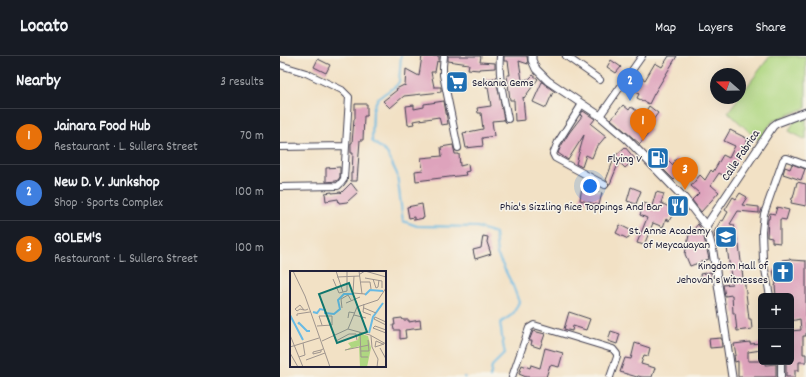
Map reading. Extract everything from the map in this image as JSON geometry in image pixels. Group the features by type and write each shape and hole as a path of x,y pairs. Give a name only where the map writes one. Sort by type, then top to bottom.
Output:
{"street":[{"path":"444,56 443,75 458,148"},
{"path":"500,56 501,81 508,119"},
{"path":"532,56 536,69 548,81 600,116 627,138 685,199 706,226 713,252 732,377"},
{"path":"566,56 600,80"},
{"path":"600,116 642,56"},
{"path":"280,65 306,73 342,90 349,97 344,179 341,183 338,186 280,187"},
{"path":"582,104 558,142 553,154 555,158 605,185"},
{"name":"Calle Fabrica","path":"706,226 773,126 806,112"},
{"path":"280,147 345,146"},
{"path":"769,293 763,259 762,230 764,214 783,160 787,158 806,165"},
{"path":"512,377 529,328 534,326 613,350 617,354 617,357 610,377"},
{"path":"781,365 781,377"}],"green space":[{"path":"770,56 806,56 806,108 773,121 758,140 728,112 734,104 746,104 746,88"},
{"path":"806,116 806,140 789,131 797,119"}],"building":[{"path":"422,56 439,56 439,62 437,61 435,72 431,72 434,87 441,87 441,92 404,96 390,108 383,101 397,90 396,89 404,85 405,86 406,69 419,76"},
{"path":"448,56 481,56 480,62 495,63 495,68 479,70 468,69 469,64 448,61"},
{"path":"504,56 527,56 528,64 519,61 522,80 529,79 533,75 538,79 524,98 523,97 525,120 515,121 514,100 510,100 507,75 510,75 508,61 504,61"},
{"path":"669,56 677,56 649,104 637,98 639,94 627,86 635,74 645,80 655,63 662,67"},
{"path":"318,59 330,65 326,73 314,67"},
{"path":"611,60 621,67 616,73 607,67"},
{"name":"Sekania Gems","path":"464,76 465,85 451,88 449,79"},
{"path":"496,78 504,120 492,121 494,136 482,138 483,146 466,148 463,133 483,129 481,113 478,113 477,108 491,106 485,79"},
{"path":"542,82 555,92 553,92 546,108 533,102"},
{"path":"444,101 448,124 441,125 439,117 413,121 414,124 408,125 406,106 414,105 414,109 424,107 424,104"},
{"path":"355,104 367,104 367,116 364,116 363,140 360,140 357,181 351,181 353,153 351,153 351,143 355,119"},
{"path":"623,105 629,110 631,107 643,115 649,106 658,113 648,127 651,130 640,144 611,119"},
{"path":"583,111 595,119 591,124 606,136 596,148 592,158 586,155 582,167 576,164 584,135 568,160 558,153 569,133 582,116 580,115"},
{"path":"730,130 748,139 728,178 719,173 711,185 719,192 701,212 692,200 699,193 691,186 700,175 705,180 711,170 713,172 723,155 729,158 735,146 724,141"},
{"path":"453,145 455,154 459,154 460,166 468,164 469,171 465,172 466,175 416,181 415,171 423,170 421,158 442,156 441,147"},
{"path":"625,147 635,159 625,168 619,162 609,184 606,180 615,156"},
{"path":"676,158 684,161 681,169 683,171 674,180 661,167 668,160 673,165"},
{"path":"792,164 805,169 801,180 783,174 785,167 790,169"},
{"path":"340,167 340,177 338,180 326,182 326,168"},
{"path":"797,182 806,184 806,206 791,203"},
{"path":"351,183 358,192 347,202 339,203 338,199 326,201 325,193 341,193"},
{"path":"582,186 602,193 599,205 580,200"},
{"path":"631,187 641,191 636,204 627,201"},
{"path":"656,192 664,194 661,203 675,210 669,221 666,219 663,227 653,223 644,245 637,243 647,218 640,215 644,203 652,206"},
{"path":"740,193 747,197 742,205 759,207 759,213 738,211 730,224 734,225 739,245 749,319 751,319 752,329 737,331 735,313 733,313 732,295 725,296 723,285 732,284 728,246 725,234 715,238 714,232 728,212 725,210 733,197 736,199"},
{"path":"422,204 424,218 414,220 414,217 409,218 407,207"},
{"path":"777,207 789,210 786,220 780,219 780,243 772,242 772,238 767,237 768,219 770,213 775,214"},
{"path":"698,224 703,233 709,259 690,266 685,254 689,235"},
{"path":"620,225 632,231 628,239 616,233"},
{"path":"483,236 488,237 487,242 491,254 475,259 473,250 481,248"},
{"path":"790,259 806,261 806,336 803,336 803,354 806,354 806,362 799,362 799,370 795,370 795,377 786,377 786,365 794,365 794,331 801,330 800,319 794,320 794,293 776,293 776,285 773,270 783,268 782,260"},
{"path":"711,272 712,279 702,282 700,274"},
{"path":"569,312 590,319 586,330 573,326 572,331 564,329"},
{"path":"402,318 403,320 409,320 409,322 420,320 421,328 405,330 406,338 400,339 400,330 394,330 393,325 395,325 394,319"},
{"path":"533,331 545,334 540,348 531,345 532,341 529,341"},
{"path":"611,331 620,334 617,344 608,341"},
{"path":"721,338 722,347 710,348 709,339"},
{"path":"750,342 750,344 758,343 758,350 748,352 748,361 758,361 758,365 776,365 776,377 738,377 738,361 735,362 734,355 736,355 734,344"},
{"path":"635,343 650,348 648,356 644,355 641,364 655,368 652,377 637,377 620,372 625,358 631,359"},
{"path":"545,348 563,353 559,367 550,365 546,377 526,377 519,374 522,365 530,368 531,365 540,368"}],"waterway":[{"path":"401,56 399,82 396,86 378,98 373,109 372,141 387,153 397,174 403,221 417,226 477,227 495,233 497,254 513,286 519,302 513,314 500,323 505,353 492,366 490,377"}],"place":[{"name":"Sekania Gems","path":"457,82"},
{"name":"New D. V. Junkshop","path":"630,101"},
{"name":"Jainara Food Hub","path":"643,141"},
{"name":"Flying V","path":"658,158"},
{"name":"GOLEM'S","path":"685,190"},
{"name":"Phia's Sizzling Rice Toppings And Bar","path":"678,206"},
{"name":"St. Anne Academy of Meycauayan","path":"726,237"},
{"name":"Kingdom Hall of Jehovah's Witnesses","path":"783,272"}]}
